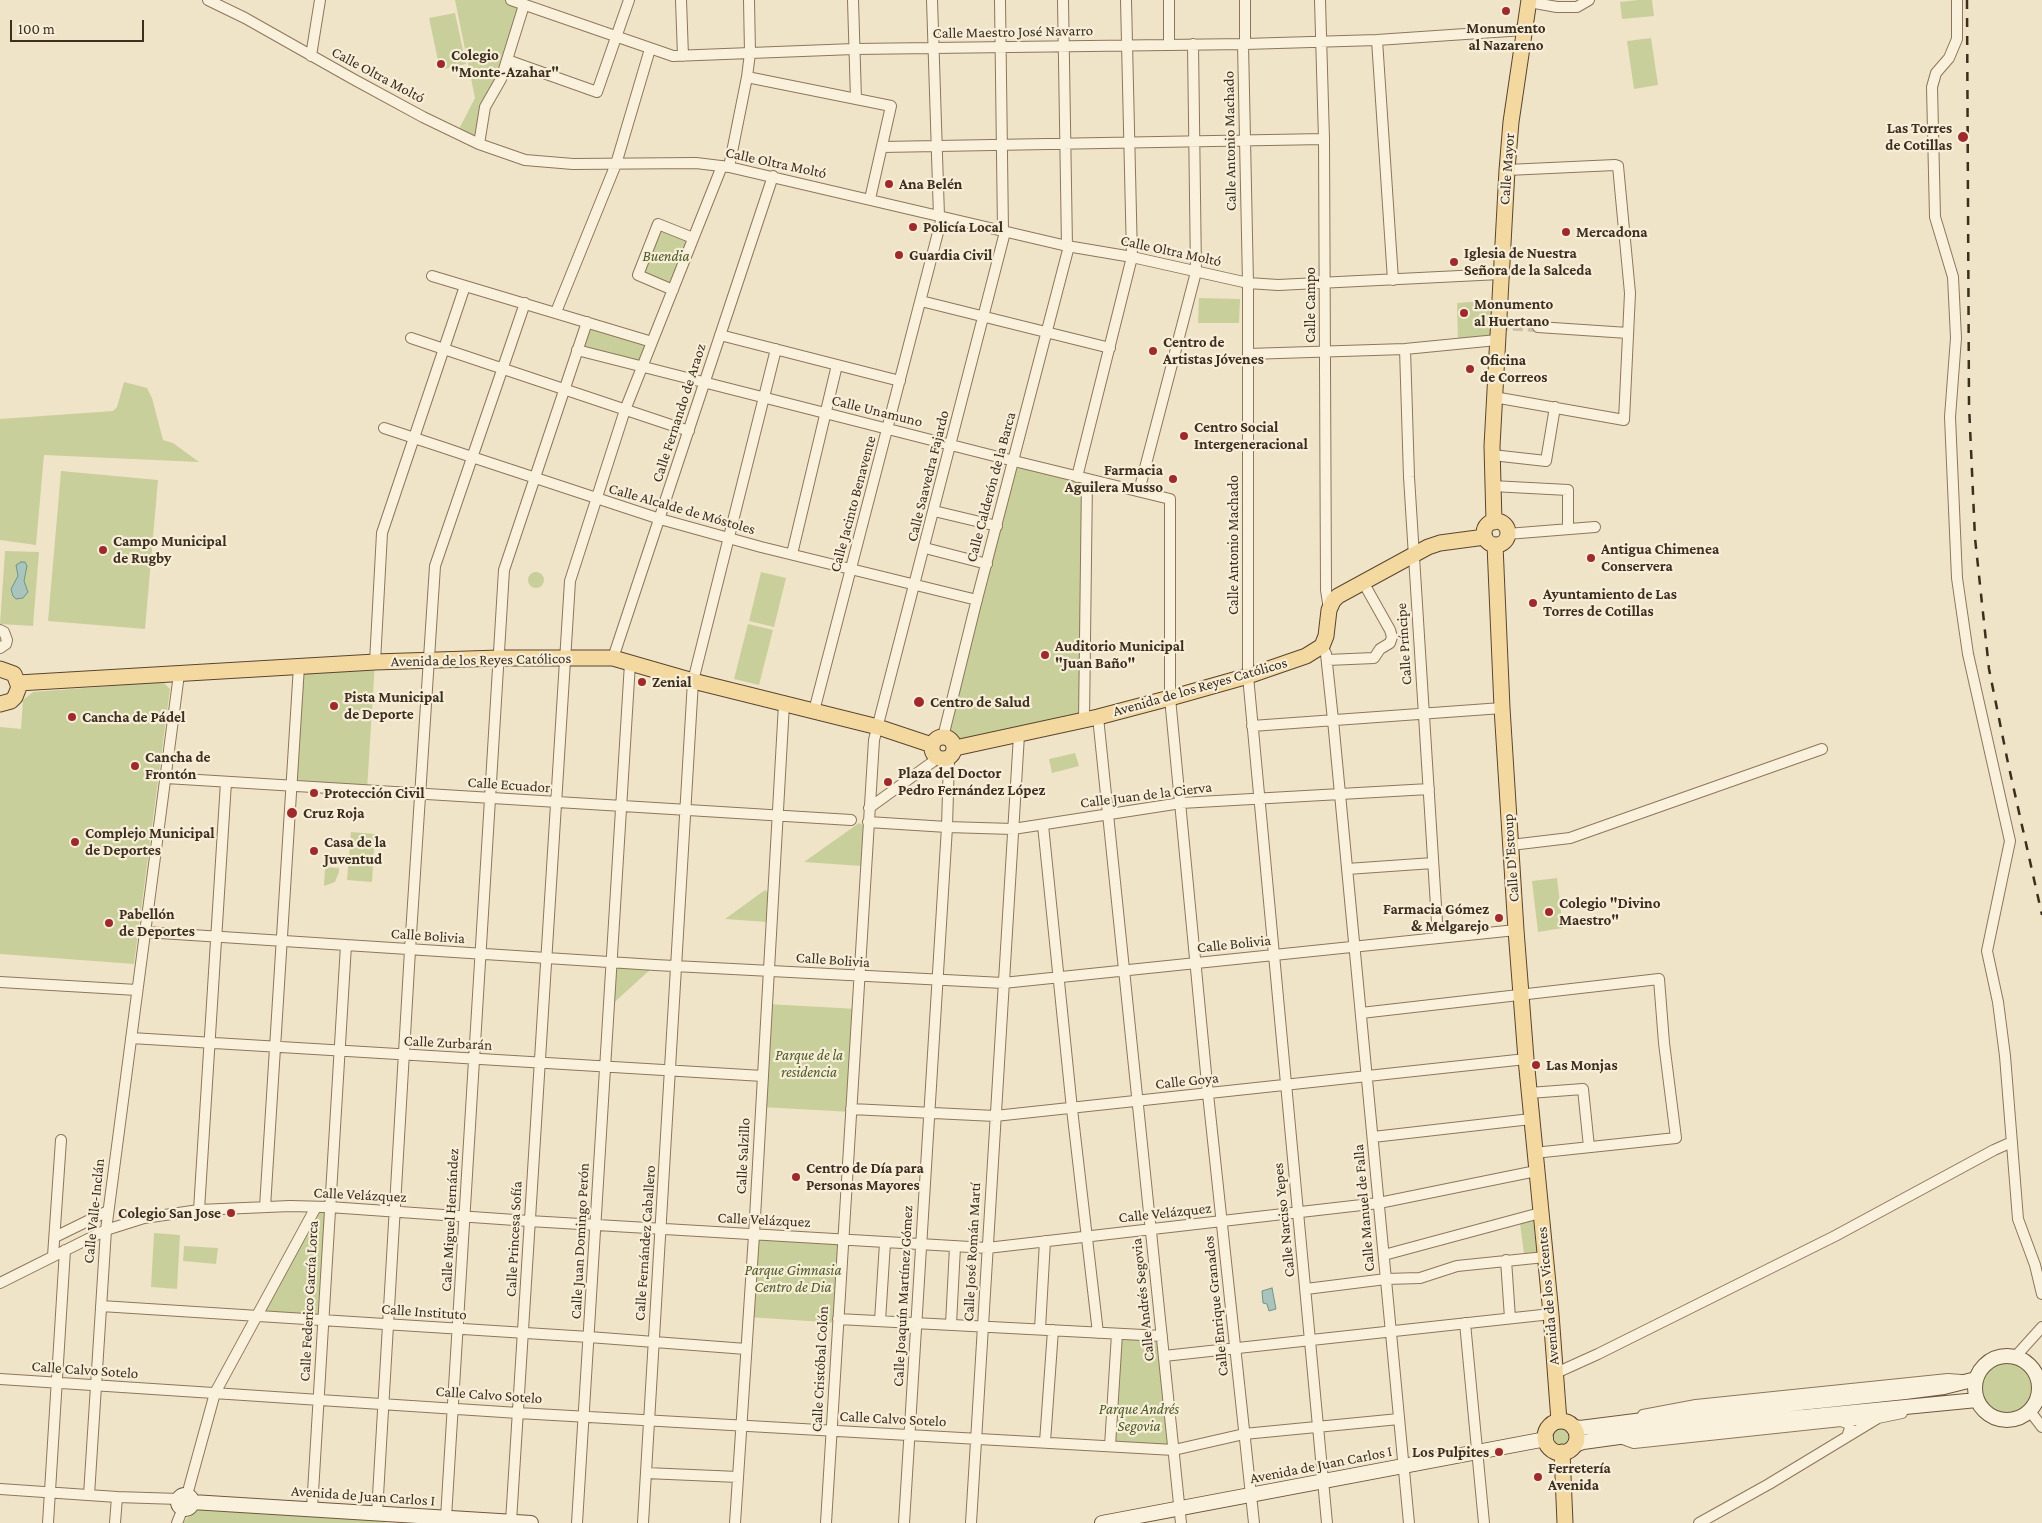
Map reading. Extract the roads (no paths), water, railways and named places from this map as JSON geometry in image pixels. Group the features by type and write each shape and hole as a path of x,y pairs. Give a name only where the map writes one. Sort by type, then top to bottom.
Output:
{"main road":[{"name":"Calle Mayor","path":"1494,522 1492,455 1494,397 1510,122 1529,1"},
{"path":"1324,653 1330,610 1333,601 1338,596 1414,554 1440,543 1490,541 1503,543 1507,534 1504,525 1494,522 1485,528 1490,541"},
{"name":"Calle D'Estoup","path":"1490,541 1516,930 1536,1171"},
{"name":"Avenida de los Reyes Católicos","path":"18,683 375,662 499,658 613,658 694,681 878,727 944,749 1019,735 1091,718 1170,698 1248,676 1306,656 1324,653"},
{"path":"0,669 10,671 17,678 18,683 18,692 15,697 11,701 0,704"},
{"name":"Avenida de los Vicentes","path":"1536,1171 1551,1314 1559,1421"},
{"path":"1971,1380 1977,1400 1987,1412 2001,1419 2016,1418 2029,1410 2036,1401 2040,1384 2029,1365 2015,1357 2005,1356 1987,1362 1971,1380 1944,1387 1667,1417 1617,1431 1568,1449 1550,1448 1546,1439 1549,1426 1559,1421 1566,1421 1574,1427 1617,1431 1977,1400"},
{"path":"1565,1523 1568,1449 1577,1437 1574,1427"},
{"name":"Avenida de Juan Carlos I","path":"1102,1523 1546,1439"},
{"name":"Avenida de Juan Carlos I","path":"185,1501 531,1523"}],"street":[{"name":"Calle Oltra Moltó","path":"208,0 245,18 423,117 479,144 525,160 573,164 696,163 726,167 772,176 1068,246 1132,257 1248,283 1277,285 1325,284 1500,274"},
{"path":"312,56 320,0"},
{"name":"Calle Maestro José Navarro","path":"511,0 673,56 854,49 1320,42 1524,30"},
{"path":"506,60 597,92 629,0"},
{"path":"681,0 683,56"},
{"name":"Calle Princesa Sofía","path":"511,1522 570,581 625,410 693,238 726,167 747,77 750,53 748,0"},
{"path":"853,0 856,99"},
{"name":"Calle Jacinto Benavente","path":"814,711 941,217 936,146 932,0"},
{"name":"Calle Saavedra Fajardo","path":"868,822 874,740 984,317 1004,231 1000,0"},
{"name":"Calle Calderón de la Barca","path":"947,828 944,749 977,600 1048,332 1068,246 1063,0"},
{"name":"Calle Andrés Segovia","path":"1126,0 1132,257 1082,478 1091,718 1107,813 1181,1523"},
{"path":"1169,0 1169,44"},
{"name":"Calle Antonio Machado","path":"1245,0 1244,140 1248,283 1248,676 1273,955"},
{"name":"Calle Campo","path":"1320,0 1324,139 1326,590 1330,610"},
{"path":"1529,1 1557,7 1577,7 1589,0"},
{"path":"1957,0 1957,39 1949,58 1936,73 1932,87 1935,217 1946,247 1953,277 1956,338 1950,418 1958,578 1968,654 2010,841 1987,951 1998,1002 2018,1219 2035,1265 2042,1294"},
{"path":"479,144 485,106 496,90 524,5"},
{"path":"1377,40 1393,280"},
{"path":"1139,492 1196,272 1193,44"},
{"path":"556,312 616,164 650,49"},
{"path":"747,77 891,106 870,199"},
{"path":"882,146 1002,146 1324,139"},
{"path":"1494,397 1624,420 1630,293 1617,165 1507,170"},
{"name":"Calle Fernando de Araoz","path":"613,658 772,176"},
{"path":"673,290 638,275 658,224 693,238"},
{"path":"432,276 652,342"},
{"path":"375,662 382,533 465,286"},
{"path":"921,300 1110,348"},
{"path":"377,1513 435,566 525,303"},
{"name":"Calle Miguel Hernández","path":"446,1518 466,1217 504,570 587,322"},
{"path":"1538,328 1628,333"},
{"path":"720,335 900,381"},
{"path":"411,338 689,431"},
{"path":"1248,354 1405,349 1497,340"},
{"name":"Calle Fernández Caballero","path":"643,1523 694,681 728,537 776,349"},
{"name":"Calle Príncipe","path":"1405,349 1409,477 1438,938"},
{"name":"Calle Unamuno","path":"577,350 704,384 1170,499"},
{"path":"792,554 838,365"},
{"path":"1492,455 1546,461 1555,407"},
{"name":"Calle Alcalde de Móstoles","path":"384,428 597,500 660,519 977,600"},
{"path":"1492,486 1568,490 1568,529"},
{"name":"Calle Enrique Granados","path":"1170,499 1170,698 1208,1094 1254,1523"},
{"path":"934,511 997,526"},
{"path":"1507,534 1595,527"},
{"path":"924,548 986,564"},
{"path":"1354,947 1333,720 1324,653 1374,658 1380,649 1390,643 1392,637 1390,630 1363,582"},
{"path":"0,630 6,635 7,641 0,648"},
{"name":"Calle Juan Domingo Perón","path":"577,1523 630,663"},
{"path":"266,1207 290,786 299,666"},
{"name":"Calle Valle-Inclán","path":"89,1496 108,1211 179,674"},
{"name":"Calle Salzillo","path":"735,1523 754,1234 784,704"},
{"path":"1252,726 1502,708"},
{"name":"Calle José Román Martí","path":"971,1523 1019,735"},
{"path":"1511,845 1570,838 1822,748"},
{"path":"869,808 944,749"},
{"name":"Calle Ecuador","path":"166,778 851,820"},
{"path":"199,1210 226,782"},
{"name":"Calle Juan de la Cierva","path":"868,822 947,828 1013,829 1181,803 1429,789"},
{"name":"Calle Cristóbal Colón","path":"826,1523 868,822"},
{"path":"1043,825 1072,1109 1098,1332"},
{"name":"Calle Joaquín Martínez Gómez","path":"904,1523 947,828"},
{"path":"1347,869 1433,863"},
{"name":"Calle Bolivia","path":"145,932 410,950 1003,984 1516,930"},
{"name":"Calle Federico García Lorca","path":"312,1509 346,945"},
{"name":"Calle Manuel de Falla","path":"1354,947 1409,1523"},
{"name":"Calle Narciso Yepes","path":"1273,955 1328,1523"},
{"path":"1361,1012 1659,979 1664,1043 1676,1138 1534,1153"},
{"path":"0,982 137,990"},
{"name":"Calle Zurbarán","path":"131,1038 763,1076"},
{"name":"Calle Goya","path":"851,1109 995,1116 1526,1059"},
{"path":"1529,1093 1583,1089 1589,1147"},
{"path":"1373,1138 1531,1119"},
{"path":"53,1256 61,1140"},
{"path":"1556,1372 1598,1354 1835,1236 2012,1142"},
{"name":"Calle Velázquez","path":"0,1283 106,1230 144,1218 199,1210 329,1207 529,1221 987,1248 1378,1203 1536,1171"},
{"path":"177,1523 185,1501 215,1393 316,1207"},
{"path":"55,1237 108,1211"},
{"path":"1384,1255 1540,1213"},
{"path":"1040,1329 1045,1241"},
{"path":"880,1321 885,1243"},
{"path":"951,1324 955,1247"},
{"path":"48,1523 65,1250"},
{"path":"1306,1289 1386,1279 1420,1278 1457,1266 1545,1256"},
{"path":"1506,1260 1510,1318"},
{"name":"Calle Instituto","path":"101,1306 653,1341 746,1349"},
{"path":"1164,1356 1551,1314"},
{"path":"838,1319 1162,1336"},
{"path":"1466,1323 1484,1523"},
{"path":"2015,1357 2042,1327"},
{"path":"1046,1442 1053,1330"},
{"path":"1110,1446 1117,1334"},
{"name":"Calle Calvo Sotelo","path":"0,1379 518,1413 741,1424 831,1431 1174,1450 1244,1434 1399,1419"},
{"path":"1617,1431 1634,1443 1878,1418 1903,1413 1911,1406"},
{"path":"2029,1410 2042,1427"},
{"path":"1699,1523 1769,1484 1848,1434 1878,1418"},
{"path":"1841,1421 1849,1424 1848,1434"},
{"path":"646,1472 738,1477"},
{"name":"Avenida de Juan Carlos I","path":"0,1489 185,1501"},
{"path":"115,1523 117,1497"}],"water":[{"path":"25,562 27,566 24,581 28,592 23,598 16,599 11,589 18,576 16,565"},
{"path":"1272,1288 1276,1309 1269,1311 1267,1304 1263,1303 1262,1291"}],"tunnel":[{"path":"1498,325 1538,327"}],"railway":[{"path":"1967,0 1969,405 1975,538 1989,669 2042,915"}],"place":[{"name":"Monumento al Nazareno","path":"1506,11"},
{"name":"Colegio \"Monte-Azahar\"","path":"441,64"},
{"name":"Las Torres de Cotillas","path":"1963,137"},
{"name":"Ana Belén","path":"889,184"},
{"name":"Policía Local","path":"913,227"},
{"name":"Mercadona","path":"1566,232"},
{"name":"Guardia Civil","path":"899,255"},
{"name":"Iglesia de Nuestra Señora de la Salceda","path":"1454,262"},
{"name":"Monumento al Huertano","path":"1464,313"},
{"name":"Centro de Artistas Jóvenes","path":"1153,351"},
{"name":"Oficina de Correos","path":"1470,369"},
{"name":"Centro Social Intergeneracional","path":"1184,436"},
{"name":"Farmacia Aguilera Musso","path":"1173,479"},
{"name":"Campo Municipal de Rugby","path":"103,550"},
{"name":"Antigua Chimenea Conservera","path":"1591,558"},
{"name":"Ayuntamiento de Las Torres de Cotillas","path":"1533,603"},
{"name":"Auditorio Municipal \"Juan Baño\"","path":"1045,655"},
{"name":"Zenial","path":"642,682"},
{"name":"Centro de Salud","path":"919,702"},
{"name":"Pista Municipal de Deporte","path":"334,706"},
{"name":"Cancha de Pádel","path":"72,717"},
{"name":"Cancha de Frontón","path":"135,766"},
{"name":"Plaza del Doctor Pedro Fernández López","path":"888,782"},
{"name":"Protección Civil","path":"314,793"},
{"name":"Cruz Roja","path":"292,813"},
{"name":"Complejo Municipal de Deportes","path":"75,842"},
{"name":"Casa de la Juventud","path":"314,851"},
{"name":"Colegio \"Divino Maestro\"","path":"1549,912"},
{"name":"Farmacia Gómez & Melgarejo","path":"1499,918"},
{"name":"Pabellón de Deportes","path":"109,923"},
{"name":"Las Monjas","path":"1536,1065"},
{"name":"Centro de Día para Personas Mayores","path":"796,1177"},
{"name":"Colegio San Jose","path":"231,1213"},
{"name":"Los Pulpites","path":"1499,1452"},
{"name":"Ferretería Avenida","path":"1538,1477"}],"park label":[{"name":"Buendia","path":"666,256"},
{"name":"Parque de la residencia","path":"809,1064"},
{"name":"Parque Gimnasia Centro de Dia","path":"793,1278"},
{"name":"Parque Andrés Segovia","path":"1139,1418"}]}
